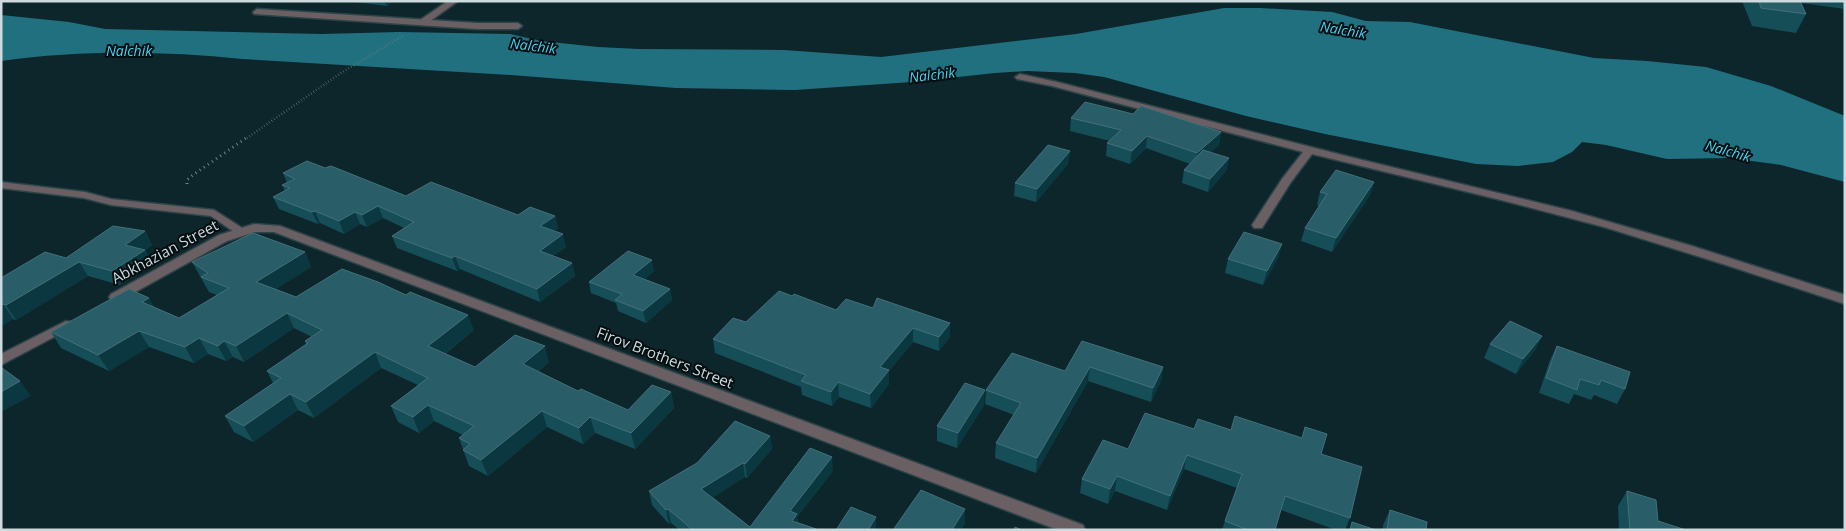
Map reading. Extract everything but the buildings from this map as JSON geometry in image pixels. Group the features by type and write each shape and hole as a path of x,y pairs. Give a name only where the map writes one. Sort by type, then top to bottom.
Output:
{"street":[{"path":"422,22 454,1"},
{"path":"257,12 477,26 518,26"},
{"path":"1020,77 1046,80 1106,98 1623,229 1777,276 1845,300"},
{"path":"1258,225 1286,181 1310,150"},
{"path":"1,185 85,194 120,204 214,213 241,231"},
{"name":"Firov Brothers Street","path":"241,231 254,228 276,229 1077,530"},
{"name":"Abkhazian Street","path":"106,303 215,242 241,231"},
{"path":"1,360 79,317"}],"path":[{"path":"187,184 187,180 193,175 341,73 380,51 422,22"}],"water":[{"name":"Nalchik","path":"1224,8 1332,12 1366,21 1410,22 1594,58 1706,67 1771,86 1845,116 1845,182 1781,165 1729,158 1667,159 1606,145 1582,142 1572,152 1553,162 1518,166 1476,164 1325,134 1246,116 1104,77 1075,73 1027,71 912,82 795,90 676,88 511,75 182,54 91,53 1,61 1,15 69,22 105,29 322,34 399,32 510,34 541,41 598,47 784,50 881,57 1076,34"}]}
